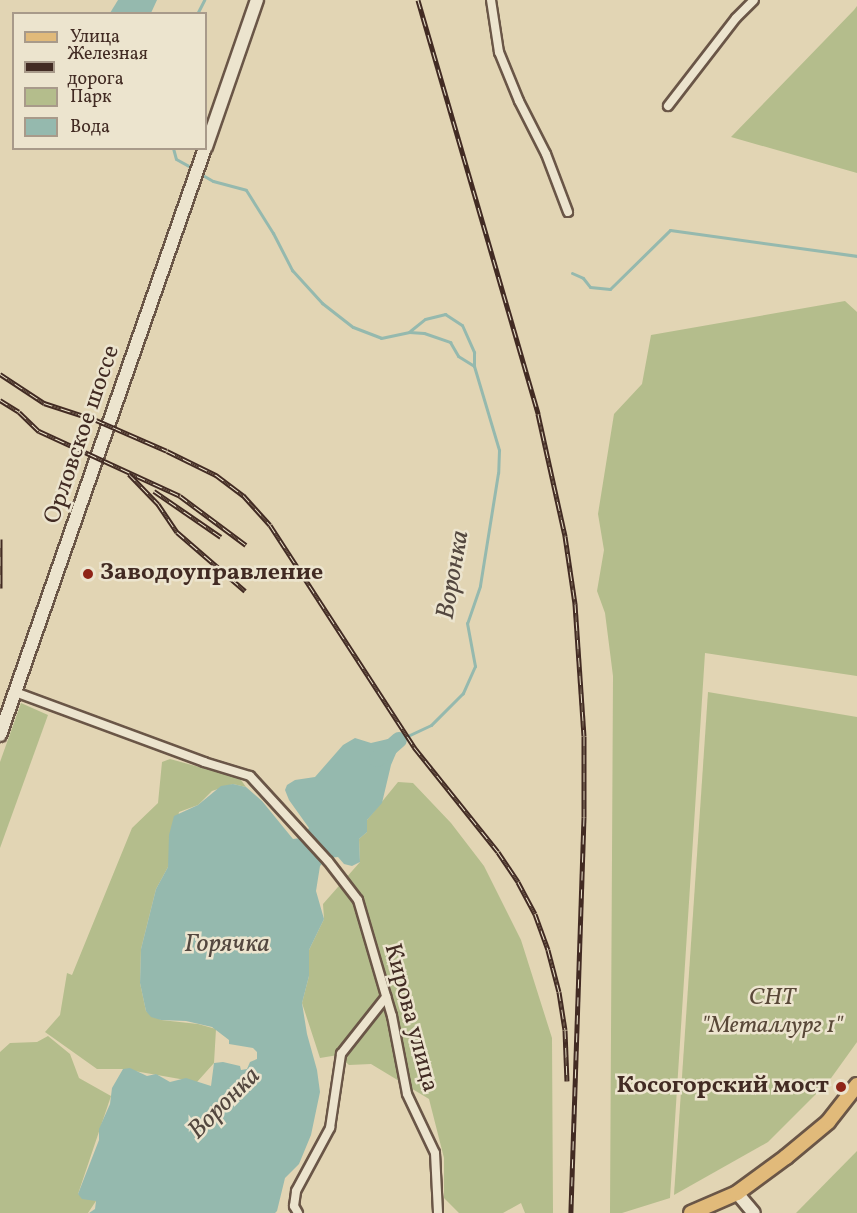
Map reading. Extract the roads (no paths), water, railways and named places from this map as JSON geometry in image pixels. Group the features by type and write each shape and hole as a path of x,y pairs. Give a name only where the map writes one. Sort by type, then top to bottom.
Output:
{"main road":[{"name":"Орловское шоссе","path":"207,142 257,0"},
{"name":"Орловское шоссе","path":"0,735 204,151"},
{"path":"691,1213 736,1193 828,1122 857,1085"},
{"path":"736,1193 754,1213"}],"street":[{"path":"491,0 499,52 519,101 546,154 568,212"},
{"path":"668,106 736,18 754,0"},
{"name":"Кирова улица","path":"15,692 204,762 250,776 328,861 358,900 386,997 407,1094 435,1153 438,1213"},
{"path":"298,1213 294,1206 296,1191 330,1128 341,1054 386,997"}],"water":[{"path":"118,0 157,0 151,12 111,12"},
{"name":"Горячка","path":"355,738 371,743 388,739 397,751 391,765 382,803 367,820 367,832 359,839 360,862 352,866 344,864 338,857 328,858 320,866 316,891 324,919 309,950 309,976 302,1003 320,1092 311,1135 299,1164 285,1178 277,1211 275,1213 89,1213 95,1209 96,1201 82,1199 78,1194 99,1140 99,1129 110,1104 112,1088 123,1069 130,1068 147,1076 156,1074 170,1082 186,1078 211,1086 214,1063 223,1062 240,1066 241,1070 247,1069 250,1062 257,1059 257,1052 253,1048 229,1044 229,1040 212,1027 186,1021 161,1020 151,1017 146,1011 140,983 141,949 156,889 168,867 169,835 174,816 198,805 221,786 233,784 246,787 262,801 293,839 301,838 309,828 289,800 285,790 287,785 295,780 315,777 343,745"}],"waterway":[{"name":"Воронка","path":"198,12 204,0"},
{"name":"Воронка","path":"174,150 176,159 194,169"},
{"name":"Воронка","path":"199,173 213,181 246,190 273,233 292,270 322,303 353,327 381,338 409,332 424,333 450,342 458,356 474,366 499,450 498,473 480,586 467,623 475,666 463,693 431,725 399,740"},
{"path":"572,273 583,278 590,287 610,289 670,230 857,256"},
{"path":"410,331 425,319 445,314 462,325 474,352 474,366"},
{"name":"Воронка","path":"377,759 399,740"}],"railway":[{"path":"418,0 538,414 565,536 575,604 584,736 584,817 571,1213"},
{"path":"0,374 44,403 96,420 216,475 243,495 270,525 414,747 498,852 518,882 535,914 548,950 559,992 565,1030 567,1081"},
{"path":"0,400 19,412 39,431 180,496 246,545"},
{"path":"129,474 158,504 177,532 245,591"},
{"path":"154,491 221,537"},
{"path":"0,539 0,588"}],"place":[{"name":"Заводоуправление","path":"88,574"},
{"name":"Косогорский мост","path":"841,1087"}],"park label":[{"name":"СНТ \"Металлург 1\"","path":"772,1013"}]}
